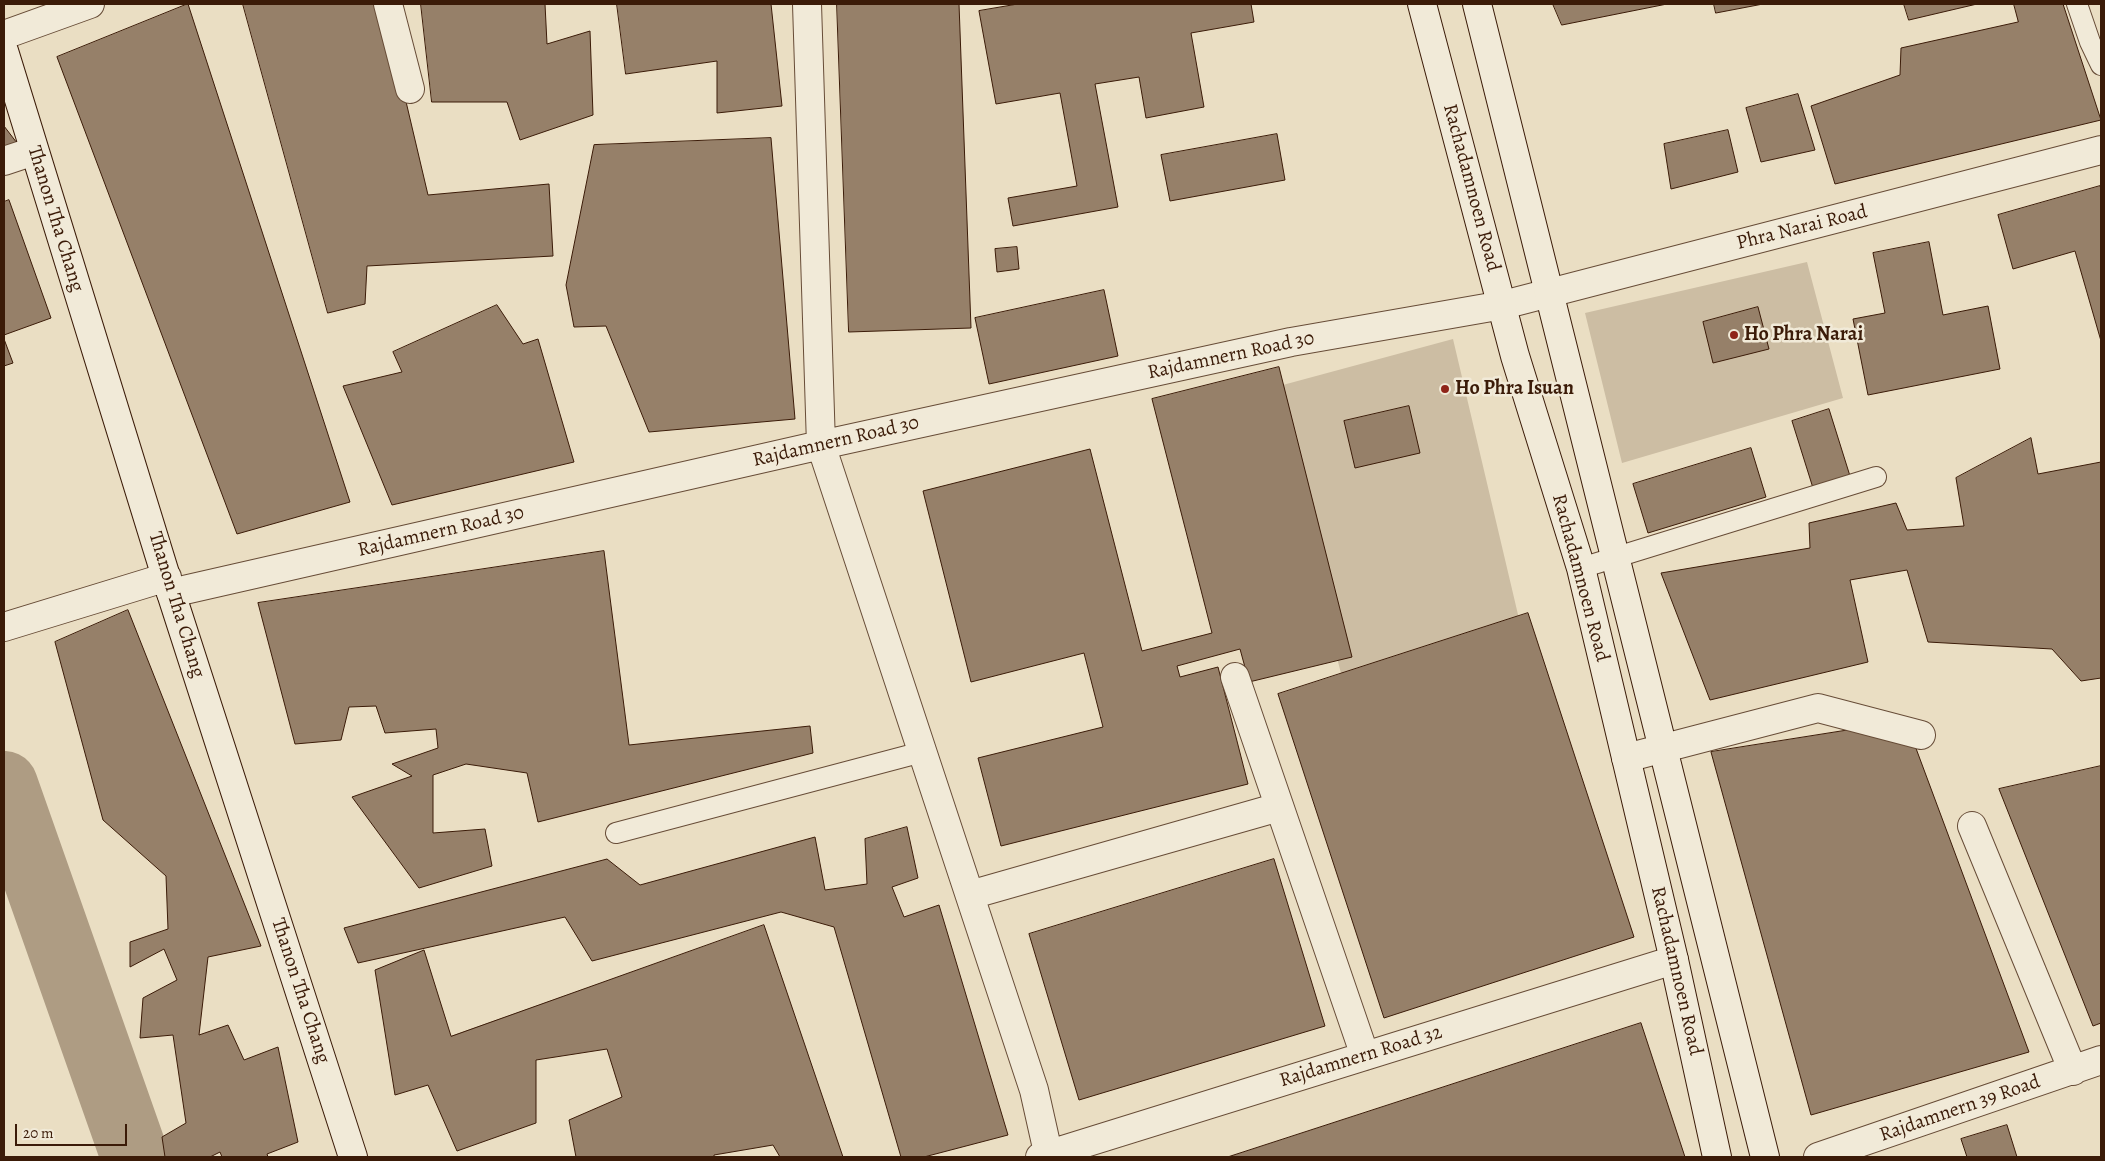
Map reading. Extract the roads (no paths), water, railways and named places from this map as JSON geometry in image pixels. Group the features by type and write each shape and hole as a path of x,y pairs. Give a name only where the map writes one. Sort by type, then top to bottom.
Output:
{"street":[{"path":"4,35 90,4"},
{"path":"388,4 410,89"},
{"path":"807,4 821,445 1034,1090 1046,1156"},
{"name":"Rachadamnoen Road","path":"1422,4 1515,356 1581,568 1674,960 1717,1157"},
{"name":"Rachadamnoen Road","path":"1477,4 1764,1157"},
{"name":"Thanon Tha Chang","path":"4,52 169,585 353,1157"},
{"name":"Phra Narai Road","path":"1502,305 2101,150"},
{"path":"4,161 34,151"},
{"name":"Rajdamnern Road 30","path":"4,627 169,585 1291,342 1502,305"},
{"path":"1235,677 1365,1056"},
{"path":"1626,758 1818,708 1921,735"},
{"path":"970,895 1279,808"},
{"path":"1972,826 2073,1071"},
{"name":"Rajdamnern Road 32","path":"1046,1156 1674,960"},
{"name":"Rajdamnern 39 Road","path":"1818,1157 2101,1060"}],"lane":[{"path":"2077,4 2090,42 2101,65"},
{"path":"1581,568 1876,477"},
{"path":"616,833 922,752"}],"waterway":[{"path":"4,785 135,1157"}],"place":[{"name":"Ho Phra Narai","path":"1734,335"},
{"name":"Ho Phra Isuan","path":"1445,389"}]}
